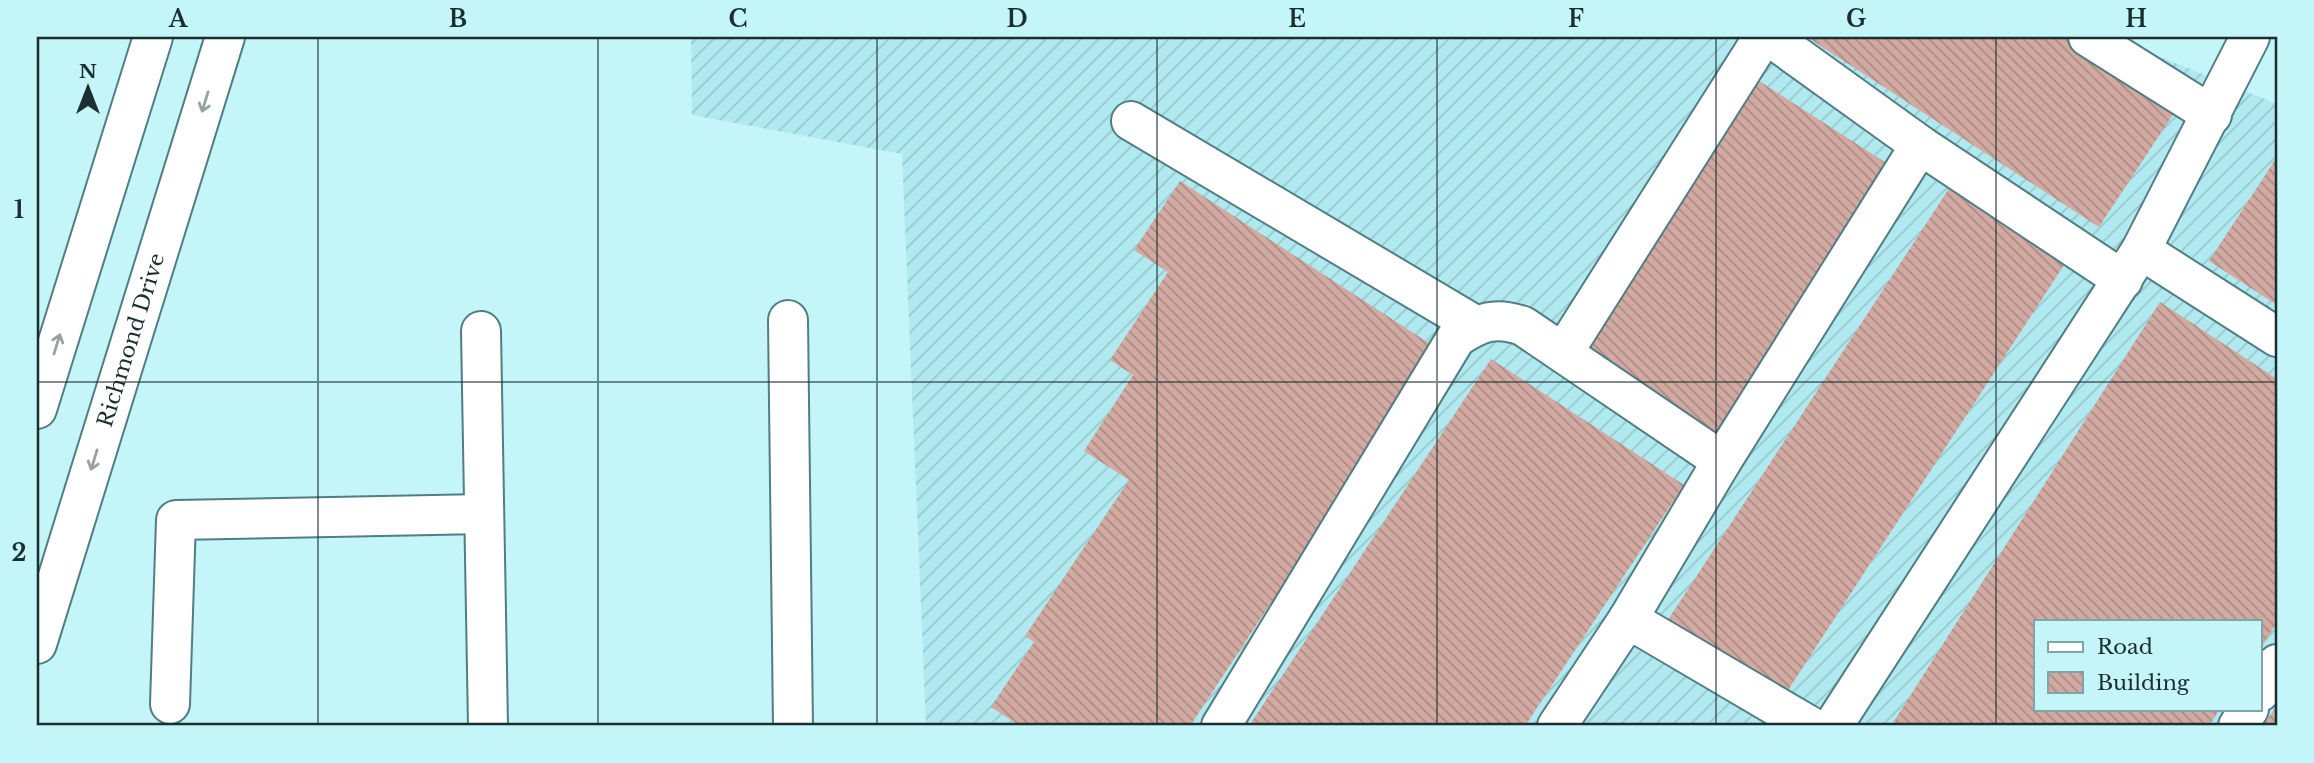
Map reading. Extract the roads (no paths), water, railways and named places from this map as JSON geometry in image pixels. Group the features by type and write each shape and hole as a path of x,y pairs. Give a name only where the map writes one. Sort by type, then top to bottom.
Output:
{"street":[{"path":"37,409 153,37"},
{"name":"Richmond Drive","path":"37,644 225,37"},
{"path":"1563,353 1763,37"},
{"path":"1770,37 1920,145 2132,265 2277,337"},
{"path":"2088,37 2212,115"},
{"path":"1833,726 2132,265 2212,115 2250,37"},
{"path":"1131,121 1475,325"},
{"path":"1557,726 1628,618 1722,461 1920,145"},
{"path":"1221,726 1456,338 1475,325 1504,319 1523,326 1722,461"},
{"path":"788,320 793,726"},
{"path":"481,331 488,726"},
{"path":"170,704 176,520 485,514"},
{"path":"1628,618 1810,726"},
{"path":"2262,689 2277,664"},
{"path":"2238,726 2248,710"}]}
